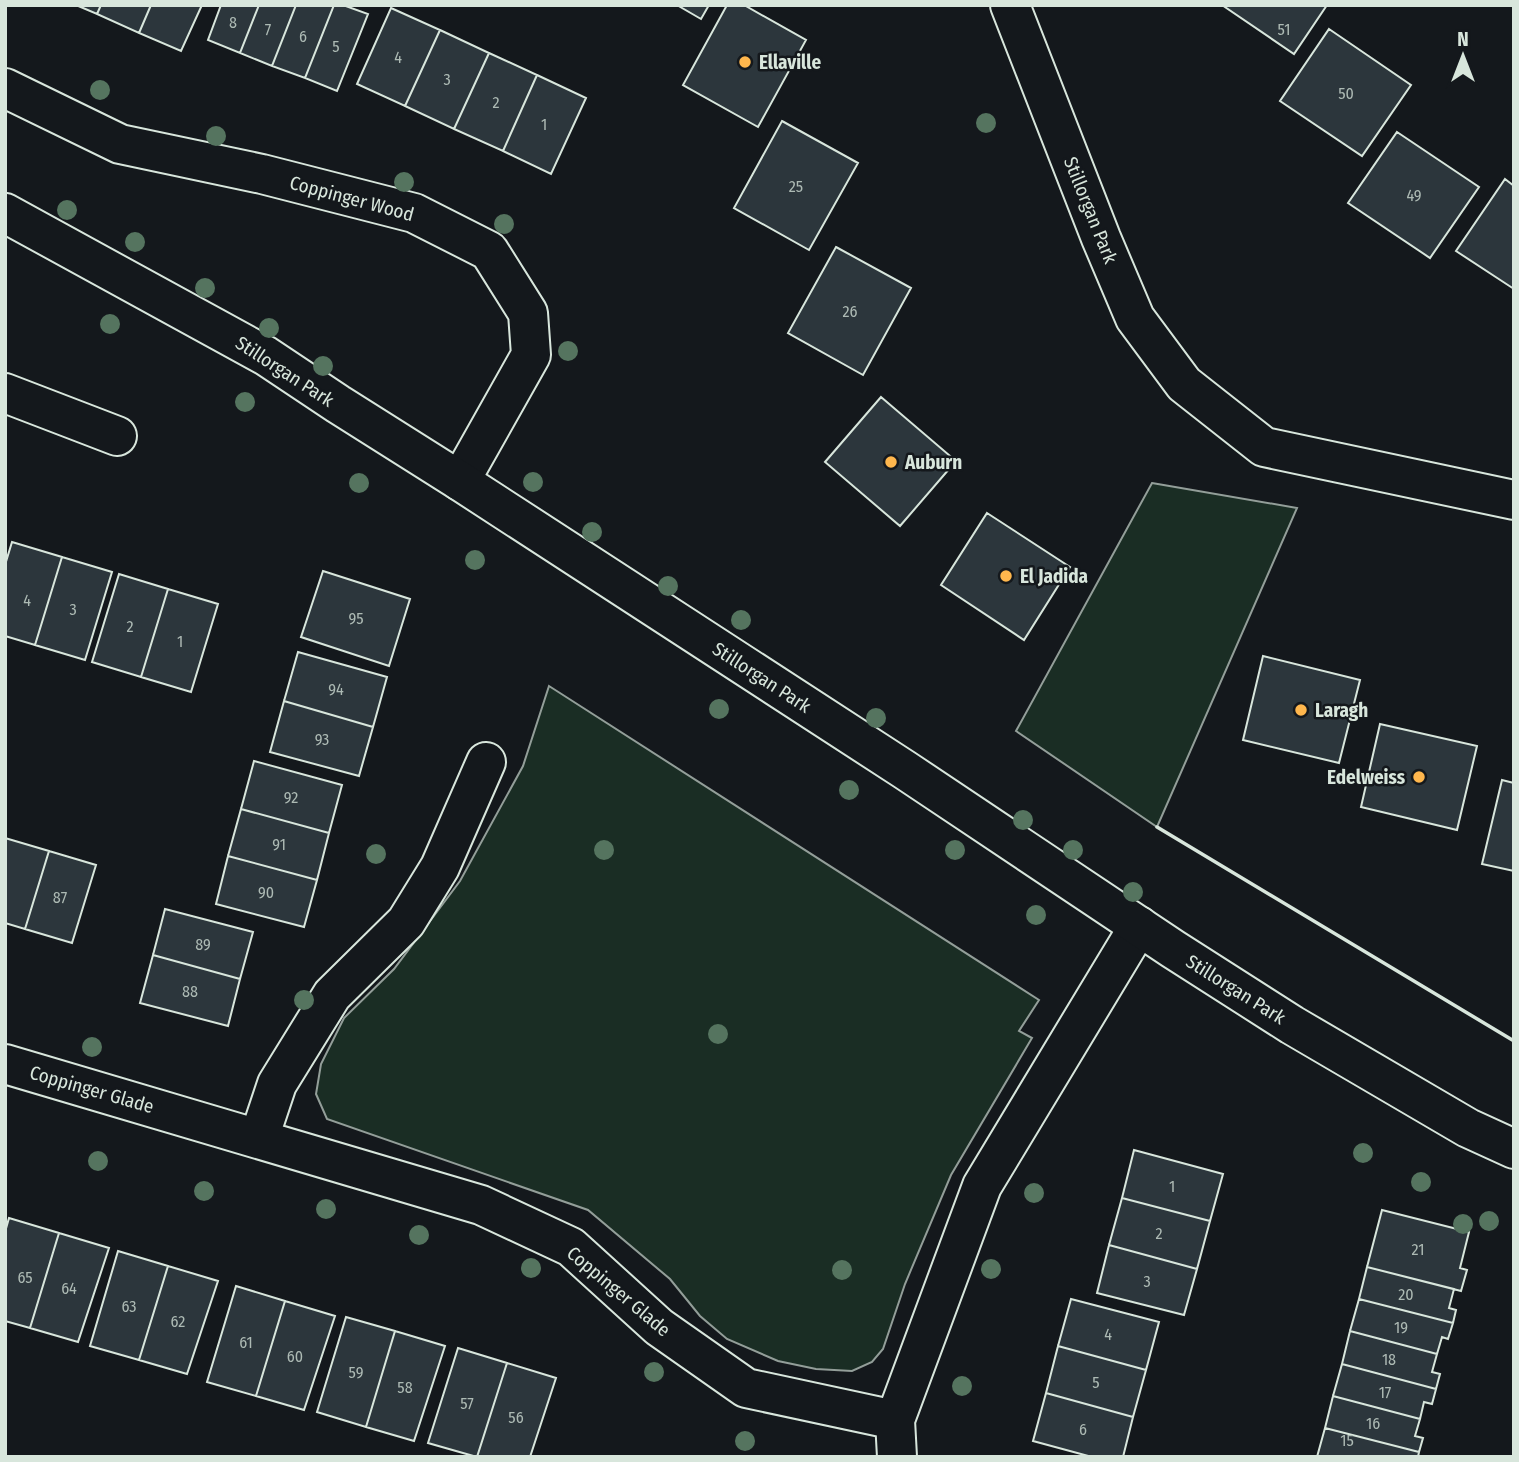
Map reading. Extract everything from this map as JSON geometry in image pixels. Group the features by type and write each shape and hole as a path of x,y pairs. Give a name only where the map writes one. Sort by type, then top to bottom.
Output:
{"street":[{"name":"Stillorgan Park","path":"1010,5 1135,318 1184,384 1264,447 1514,500"},
{"name":"Coppinger Wood","path":"5,88 120,144 262,174 414,213 489,251 528,313 531,355 460,481"},
{"name":"Stillorgan Park","path":"5,213 266,356 1304,1032 1468,1128 1514,1149"},
{"path":"5,393 117,436"},
{"path":"259,1138 277,1084 332,995 406,922 440,867 486,762"},
{"name":"Coppinger Glade","path":"5,1064 481,1205 571,1247 659,1327 746,1388 896,1439 982,1186 1139,926"}],"green space":[{"path":"1152,483 1297,508 1157,827 1016,731"},
{"path":"549,686 1039,1000 1019,1031 1032,1038 951,1175 905,1284 883,1349 872,1362 852,1371 816,1369 778,1361 727,1339 700,1316 670,1279 588,1210 327,1119 316,1094 321,1064 344,1018 394,969 460,881 523,766"}],"building":[{"path":"76,5 101,5 97,14"},
{"path":"101,5 151,5 139,33 97,14"},
{"path":"151,5 202,5 181,51 139,33"},
{"path":"221,5 259,5 240,53 208,40"},
{"path":"259,5 296,5 272,66 240,53"},
{"path":"296,5 334,5 305,78 272,66"},
{"path":"334,5 343,5 368,14 337,91 305,78"},
{"path":"677,5 709,5 701,19"},
{"name":"Ellaville","path":"727,5 744,5 806,40 758,127 683,85"},
{"path":"1222,5 1327,5 1294,54"},
{"path":"391,8 440,30 405,106 357,84"},
{"path":"1329,29 1411,85 1362,156 1280,101"},
{"path":"440,30 489,53 454,129 405,106"},
{"path":"489,53 537,75 503,151 454,129"},
{"path":"537,75 586,98 551,174 503,151"},
{"path":"782,121 858,163 809,250 734,208"},
{"path":"1397,132 1479,187 1430,258 1348,203"},
{"path":"1505,179 1514,186 1514,289 1456,251"},
{"path":"836,247 911,288 863,375 788,333"},
{"name":"Auburn","path":"881,397 956,461 900,526 825,462"},
{"name":"El Jadida","path":"987,513 1070,567 1024,640 941,585"},
{"path":"12,542 62,557 35,645 5,636 5,565"},
{"path":"62,557 112,572 85,660 35,645"},
{"path":"323,571 410,599 389,666 301,637"},
{"path":"119,574 168,589 141,677 92,662"},
{"path":"168,589 218,604 191,692 141,677"},
{"path":"298,652 387,677 373,727 284,701"},
{"name":"Laragh","path":"1263,656 1360,680 1339,763 1243,740"},
{"path":"284,701 373,727 359,776 270,752"},
{"name":"Edelweiss","path":"1380,724 1477,746 1457,830 1361,807"},
{"path":"254,761 342,785 329,833 241,809"},
{"path":"1502,780 1514,783 1514,871 1482,864"},
{"path":"241,809 329,833 317,880 228,856"},
{"path":"5,838 49,851 25,929 5,923"},
{"path":"49,851 96,865 72,943 25,929"},
{"path":"228,856 317,880 304,927 216,904"},
{"path":"165,909 253,932 240,979 153,955"},
{"path":"153,955 240,979 228,1026 140,1003"},
{"path":"1134,1150 1223,1174 1210,1221 1122,1198"},
{"path":"1122,1198 1210,1221 1197,1269 1109,1245"},
{"path":"1382,1210 1469,1232 1460,1268 1467,1270 1461,1291 1367,1267"},
{"path":"9,1218 59,1233 30,1328 5,1321 5,1232"},
{"path":"59,1233 109,1248 78,1342 30,1328"},
{"path":"1109,1245 1197,1269 1184,1315 1097,1293"},
{"path":"118,1251 168,1266 139,1360 90,1346"},
{"path":"168,1266 218,1281 187,1374 139,1360"},
{"path":"1367,1267 1454,1289 1449,1308 1456,1310 1453,1323 1359,1299"},
{"path":"236,1286 285,1301 256,1396 207,1382"},
{"path":"1071,1299 1159,1322 1146,1370 1058,1346"},
{"path":"1359,1299 1453,1323 1448,1339 1442,1337 1437,1354 1350,1331"},
{"path":"285,1301 335,1316 304,1410 256,1396"},
{"path":"346,1317 395,1331 366,1427 317,1412"},
{"path":"395,1331 445,1346 414,1441 366,1427"},
{"path":"1350,1331 1437,1354 1432,1372 1440,1374 1436,1389 1342,1364"},
{"path":"1058,1346 1146,1370 1133,1417 1046,1393"},
{"path":"458,1348 507,1363 477,1457 428,1443"},
{"path":"507,1363 556,1378 530,1457 477,1457"},
{"path":"1342,1364 1436,1389 1432,1404 1424,1402 1420,1419 1333,1396"},
{"path":"1046,1393 1133,1417 1123,1457 1092,1457 1033,1441"},
{"path":"1333,1396 1420,1419 1415,1436 1423,1438 1419,1452 1325,1428"},
{"path":"1325,1428 1419,1452 1418,1457 1317,1457"}],"wall":[{"path":"1157,827 1514,1041"}],"place":[{"name":"Ellaville","path":"745,62"},
{"name":"Auburn","path":"891,462"},
{"name":"El Jadida","path":"1006,576"},
{"name":"Laragh","path":"1301,710"},
{"name":"Edelweiss","path":"1419,777"}]}
